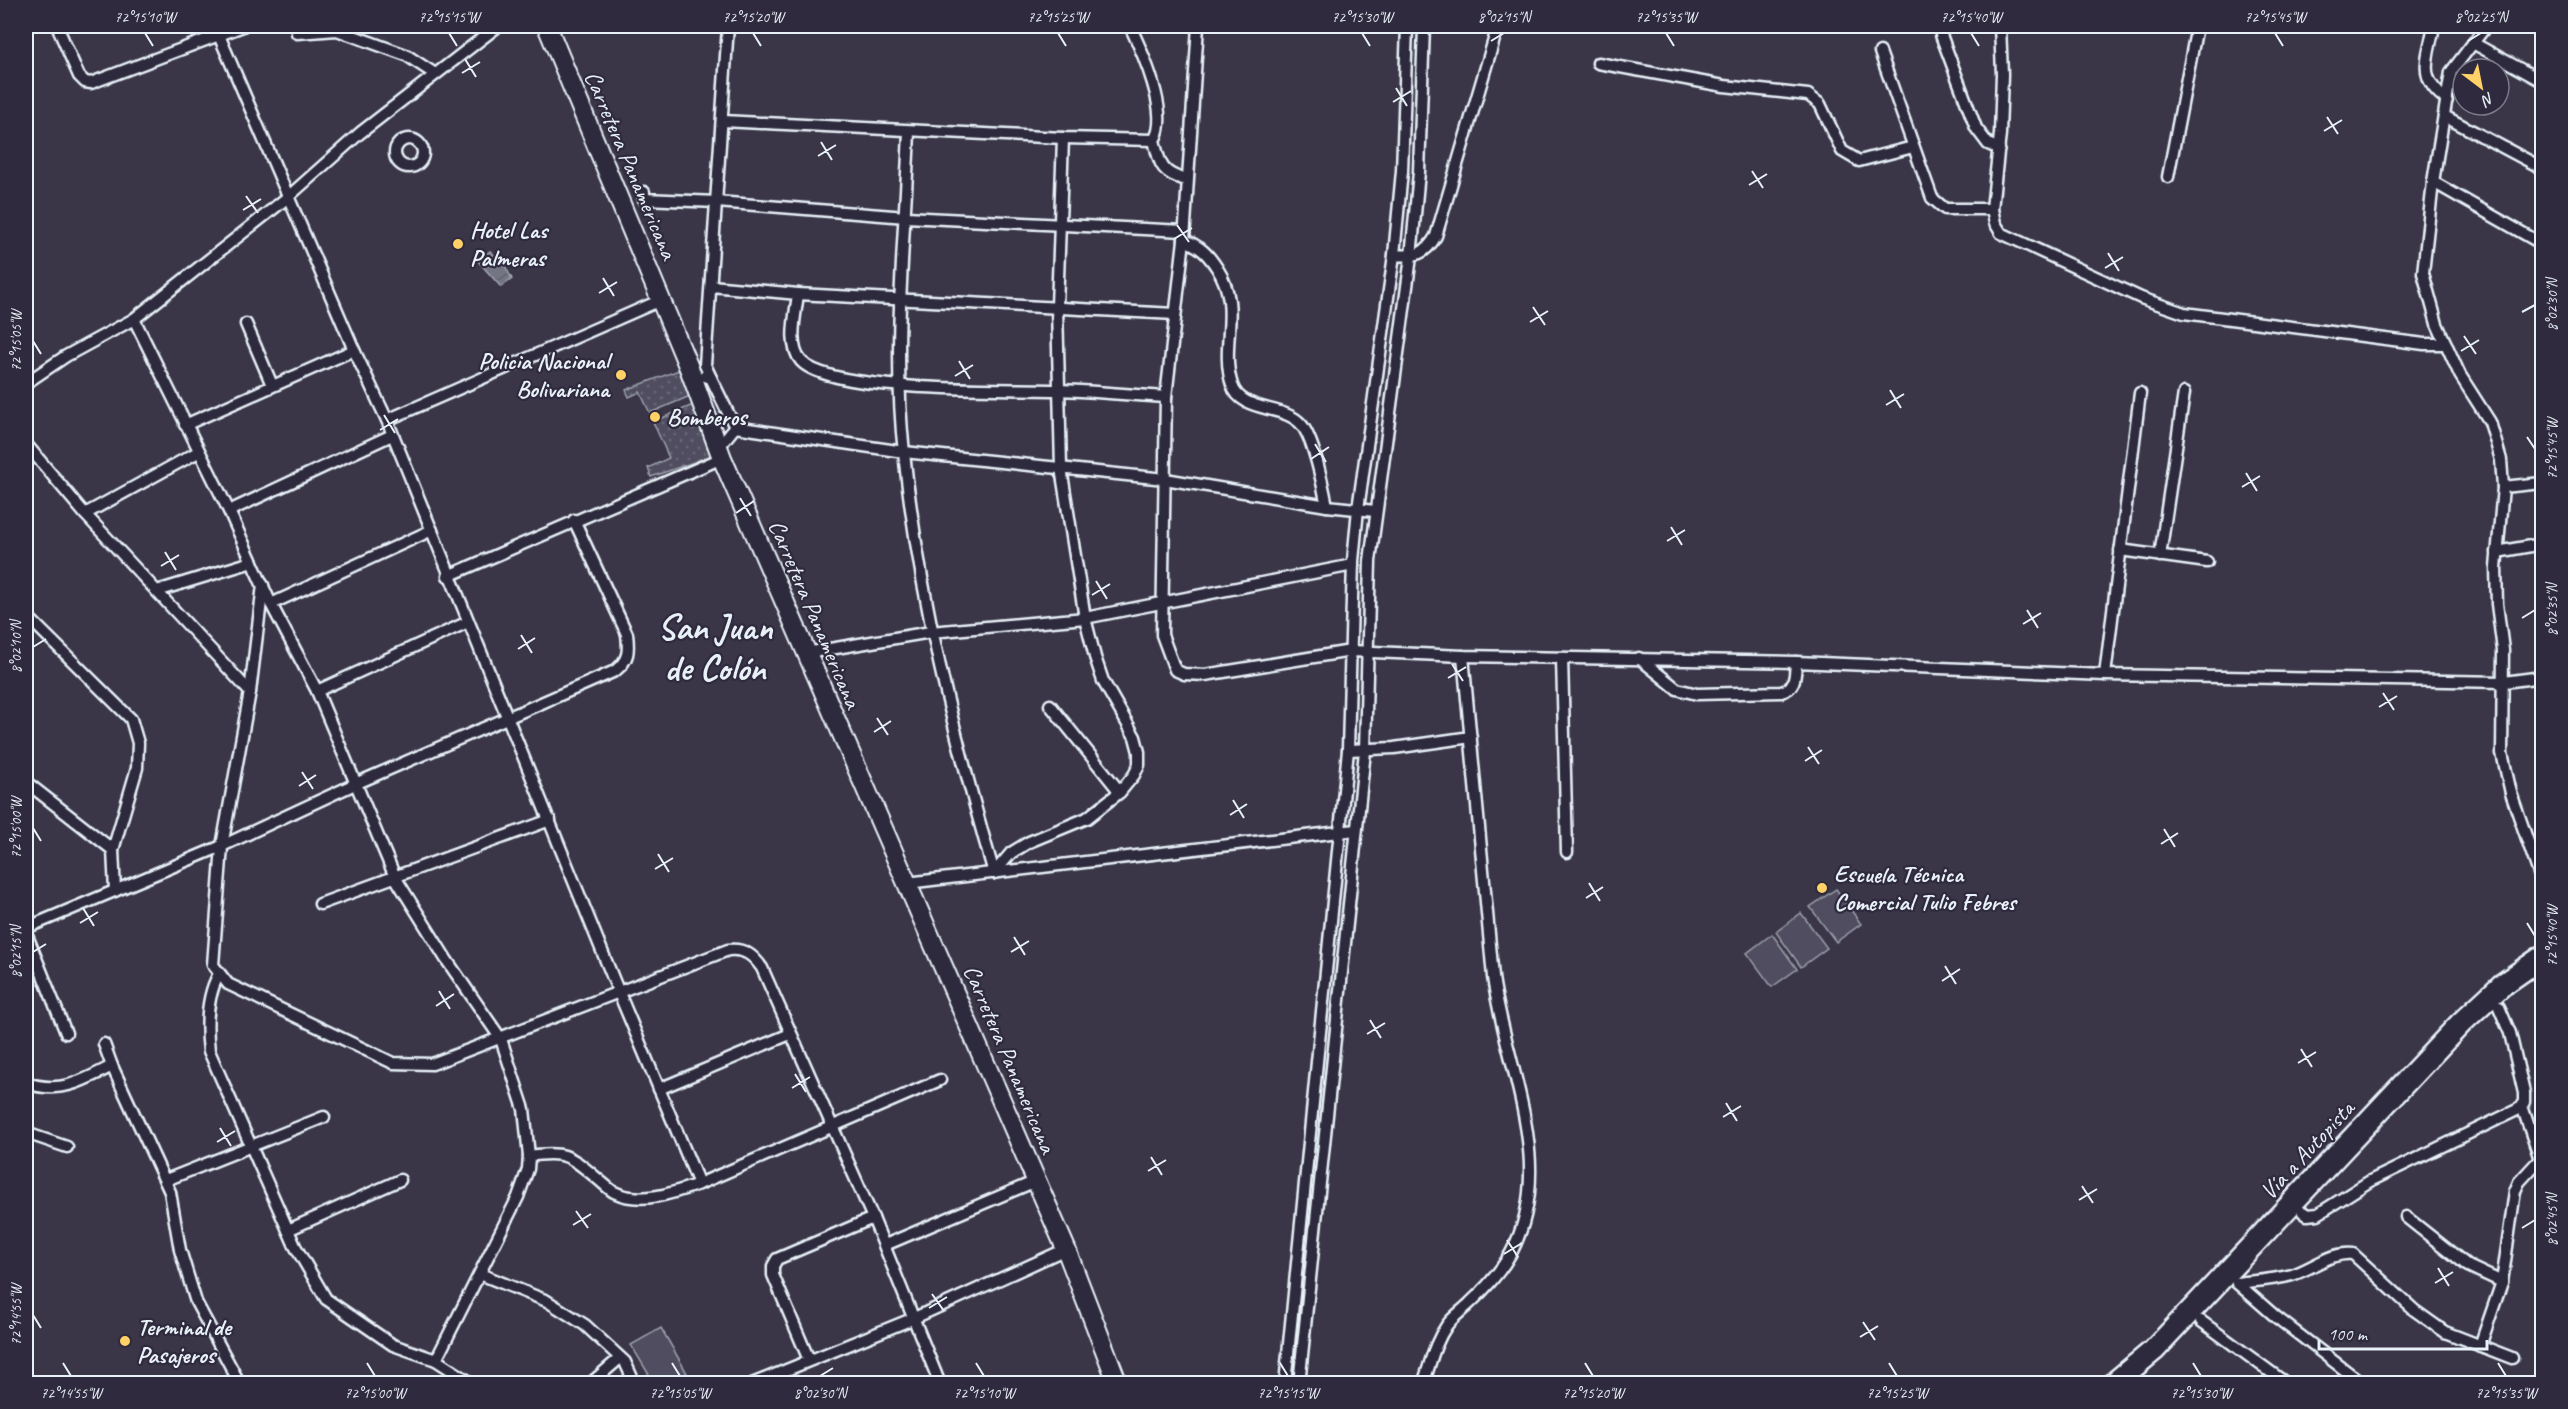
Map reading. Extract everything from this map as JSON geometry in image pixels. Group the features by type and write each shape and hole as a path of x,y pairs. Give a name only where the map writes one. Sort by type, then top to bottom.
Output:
{"highway":[{"name":"Vía a Autopista","path":"2113,1383 2154,1350 2461,1023 2502,985 2542,957"},
{"name":"Vía a Autopista","path":"2135,1383 2164,1360 2471,1033 2499,1007 2542,975"}],"main road":[{"name":"Carretera Panamericana","path":"547,26 689,368 719,451 1066,1249 1118,1383"}],"street":[{"path":"57,26 79,76 85,82 91,83 217,30 243,26"},
{"path":"26,383 66,356 134,318 288,197 360,133 498,26"},
{"path":"728,26 705,365 735,427"},
{"path":"1130,26 1153,85 1159,113 1158,133 1154,140 1159,162 1169,176 1186,180"},
{"path":"1198,26 1184,235 1167,397 1162,634 1175,670 1184,674 1205,675 1351,651 1369,651 1463,656 1796,662 2105,675 2504,682 2542,677"},
{"path":"1285,1383 1348,750 1353,565 1358,509 1394,255 1402,171 1407,26"},
{"path":"1299,1383 1365,751 1370,561 1411,257 1419,172 1425,26"},
{"path":"1394,255 1411,257 1422,255 1436,236 1498,26"},
{"path":"2000,26 2002,74 1992,209 1995,223 2001,233 2141,298 2184,313 2424,344 2446,344"},
{"path":"2168,177 2197,26"},
{"path":"2434,26 2427,74 2431,87 2447,100"},
{"path":"2486,26 2451,72 2433,182 2423,273 2437,324 2460,375 2490,422 2501,460 2503,487 2497,552 2497,604 2503,650 2502,753 2511,793 2542,882"},
{"path":"217,30 354,350 387,420 432,530 448,576 509,718 619,993 699,1184"},
{"path":"297,33 337,30 406,55 435,74"},
{"path":"1941,35 1976,128 1988,144 1998,148"},
{"path":"2473,44 2542,81"},
{"path":"1880,52 1929,193 1945,209 1992,209"},
{"path":"1598,63 1724,86 1808,95 1820,104 1842,151 1858,161 1913,147"},
{"path":"2444,116 2542,168"},
{"path":"723,122 1154,140"},
{"path":"909,131 900,299 904,452 931,632 957,744 994,873"},
{"path":"994,873 1011,853 1029,842 1087,818 1120,792 1139,765 1139,752 1135,737 1103,681 1085,618 1061,468 1057,308 1063,138"},
{"path":"2433,182 2542,244"},
{"path":"644,192 644,199 717,202 1184,235 1207,252 1228,290 1231,310 1227,348 1233,388 1244,400 1286,412 1301,424 1306,431 1322,479 1327,506"},
{"path":"711,286 798,294 1175,314"},
{"path":"798,294 793,340 799,359 811,369 843,378 901,386 1059,390 1167,397"},
{"path":"387,420 661,300"},
{"path":"134,318 229,511 271,604 317,691 395,877 446,959 501,1039 524,1109 529,1156 528,1169 518,1197 436,1360"},
{"path":"246,324 272,385"},
{"path":"185,425 354,350"},
{"path":"689,368 711,378"},
{"path":"2105,675 2140,393"},
{"path":"2160,556 2184,393"},
{"path":"735,427 904,452 1166,479 1327,506 1375,511"},
{"path":"448,576 574,520 719,451 722,443 735,427"},
{"path":"229,511 392,435"},
{"path":"26,444 85,513 250,692"},
{"path":"85,513 198,452"},
{"path":"2503,487 2542,483"},
{"path":"26,928 222,846 355,784 615,671 625,663 629,653 627,634 574,520"},
{"path":"271,604 432,530"},
{"path":"2497,552 2542,544"},
{"path":"2120,550 2206,562"},
{"path":"157,591 252,562"},
{"path":"806,653 931,632 1085,618 1353,565"},
{"path":"263,585 250,692 222,846 213,965 219,974 228,984 393,1063 432,1064 728,950 739,948 756,959 762,968 885,1245 912,1319 939,1383"},
{"path":"26,615 130,719 138,742 138,768 113,849 115,891"},
{"path":"317,691 468,622"},
{"path":"1423,1383 1435,1343 1449,1322 1484,1289 1511,1253 1531,1190 1519,1085 1497,1011 1492,977 1463,656"},
{"path":"1562,658 1567,852"},
{"path":"1639,658 1677,689 1697,694 1789,690 1794,684 1796,662"},
{"path":"1050,705 1120,792"},
{"path":"1348,750 1365,751 1471,737"},
{"path":"26,782 113,849"},
{"path":"320,904 550,820"},
{"path":"907,883 1339,831 1356,831"},
{"path":"26,933 66,1033"},
{"path":"219,974 213,985 207,1028 209,1051 288,1230 326,1299 393,1345 436,1360 473,1383"},
{"path":"2480,1346 2502,1282 2515,1191 2519,1182 2541,1158 2522,1106 2524,1093 2510,1033 2499,1007"},
{"path":"659,1089 790,1034"},
{"path":"104,1044 112,1066 166,1180 180,1250 196,1302 240,1383"},
{"path":"26,1083 43,1089 57,1088 90,1077 112,1066"},
{"path":"529,1156 548,1153 570,1156 614,1192 638,1197 666,1196 699,1184 940,1080"},
{"path":"2303,1212 2318,1214 2370,1181 2489,1125 2522,1106"},
{"path":"166,1180 324,1117"},
{"path":"26,1133 67,1147"},
{"path":"288,1230 400,1180"},
{"path":"885,1245 1036,1181"},
{"path":"2406,1217 2468,1266 2502,1282"},
{"path":"809,1360 773,1275 773,1266 777,1259 873,1218"},
{"path":"753,1383 912,1319 1066,1249"},
{"path":"2237,1283 2286,1277 2333,1257 2345,1253 2353,1254 2414,1310 2445,1332 2512,1358"},
{"path":"480,1274 547,1301 585,1325 625,1362 635,1383"},
{"path":"2237,1283 2276,1317 2363,1383"},
{"path":"2201,1321 2287,1383"},
{"path":"590,1383 620,1358"}],"shaded area":[{"path":"679,370 690,396 650,413 640,392 629,397 626,390"},
{"path":"693,405 714,455 651,477 648,468 669,458 653,422"},
{"path":"1836,889 1861,924 1836,942 1810,907"},
{"path":"1801,913 1827,948 1801,967 1776,932"},
{"path":"1772,934 1797,969 1772,987 1747,953"},
{"path":"661,1328 687,1373 668,1383 654,1383 631,1345"}],"water":[{"path":"490,251 504,264 512,279 501,287 478,261"}],"place":[{"name":"Hotel Las Palmeras","path":"458,244"},
{"name":"Policia Nacional Bolivariana","path":"621,375"},
{"name":"Bomberos","path":"655,417"},
{"name":"Escuela Técnica Comercial Tulio Febres","path":"1822,888"},
{"name":"Terminal de Pasajeros","path":"125,1341"}],"district":[{"name":"San Juan de Colón","path":"715,648"}]}
